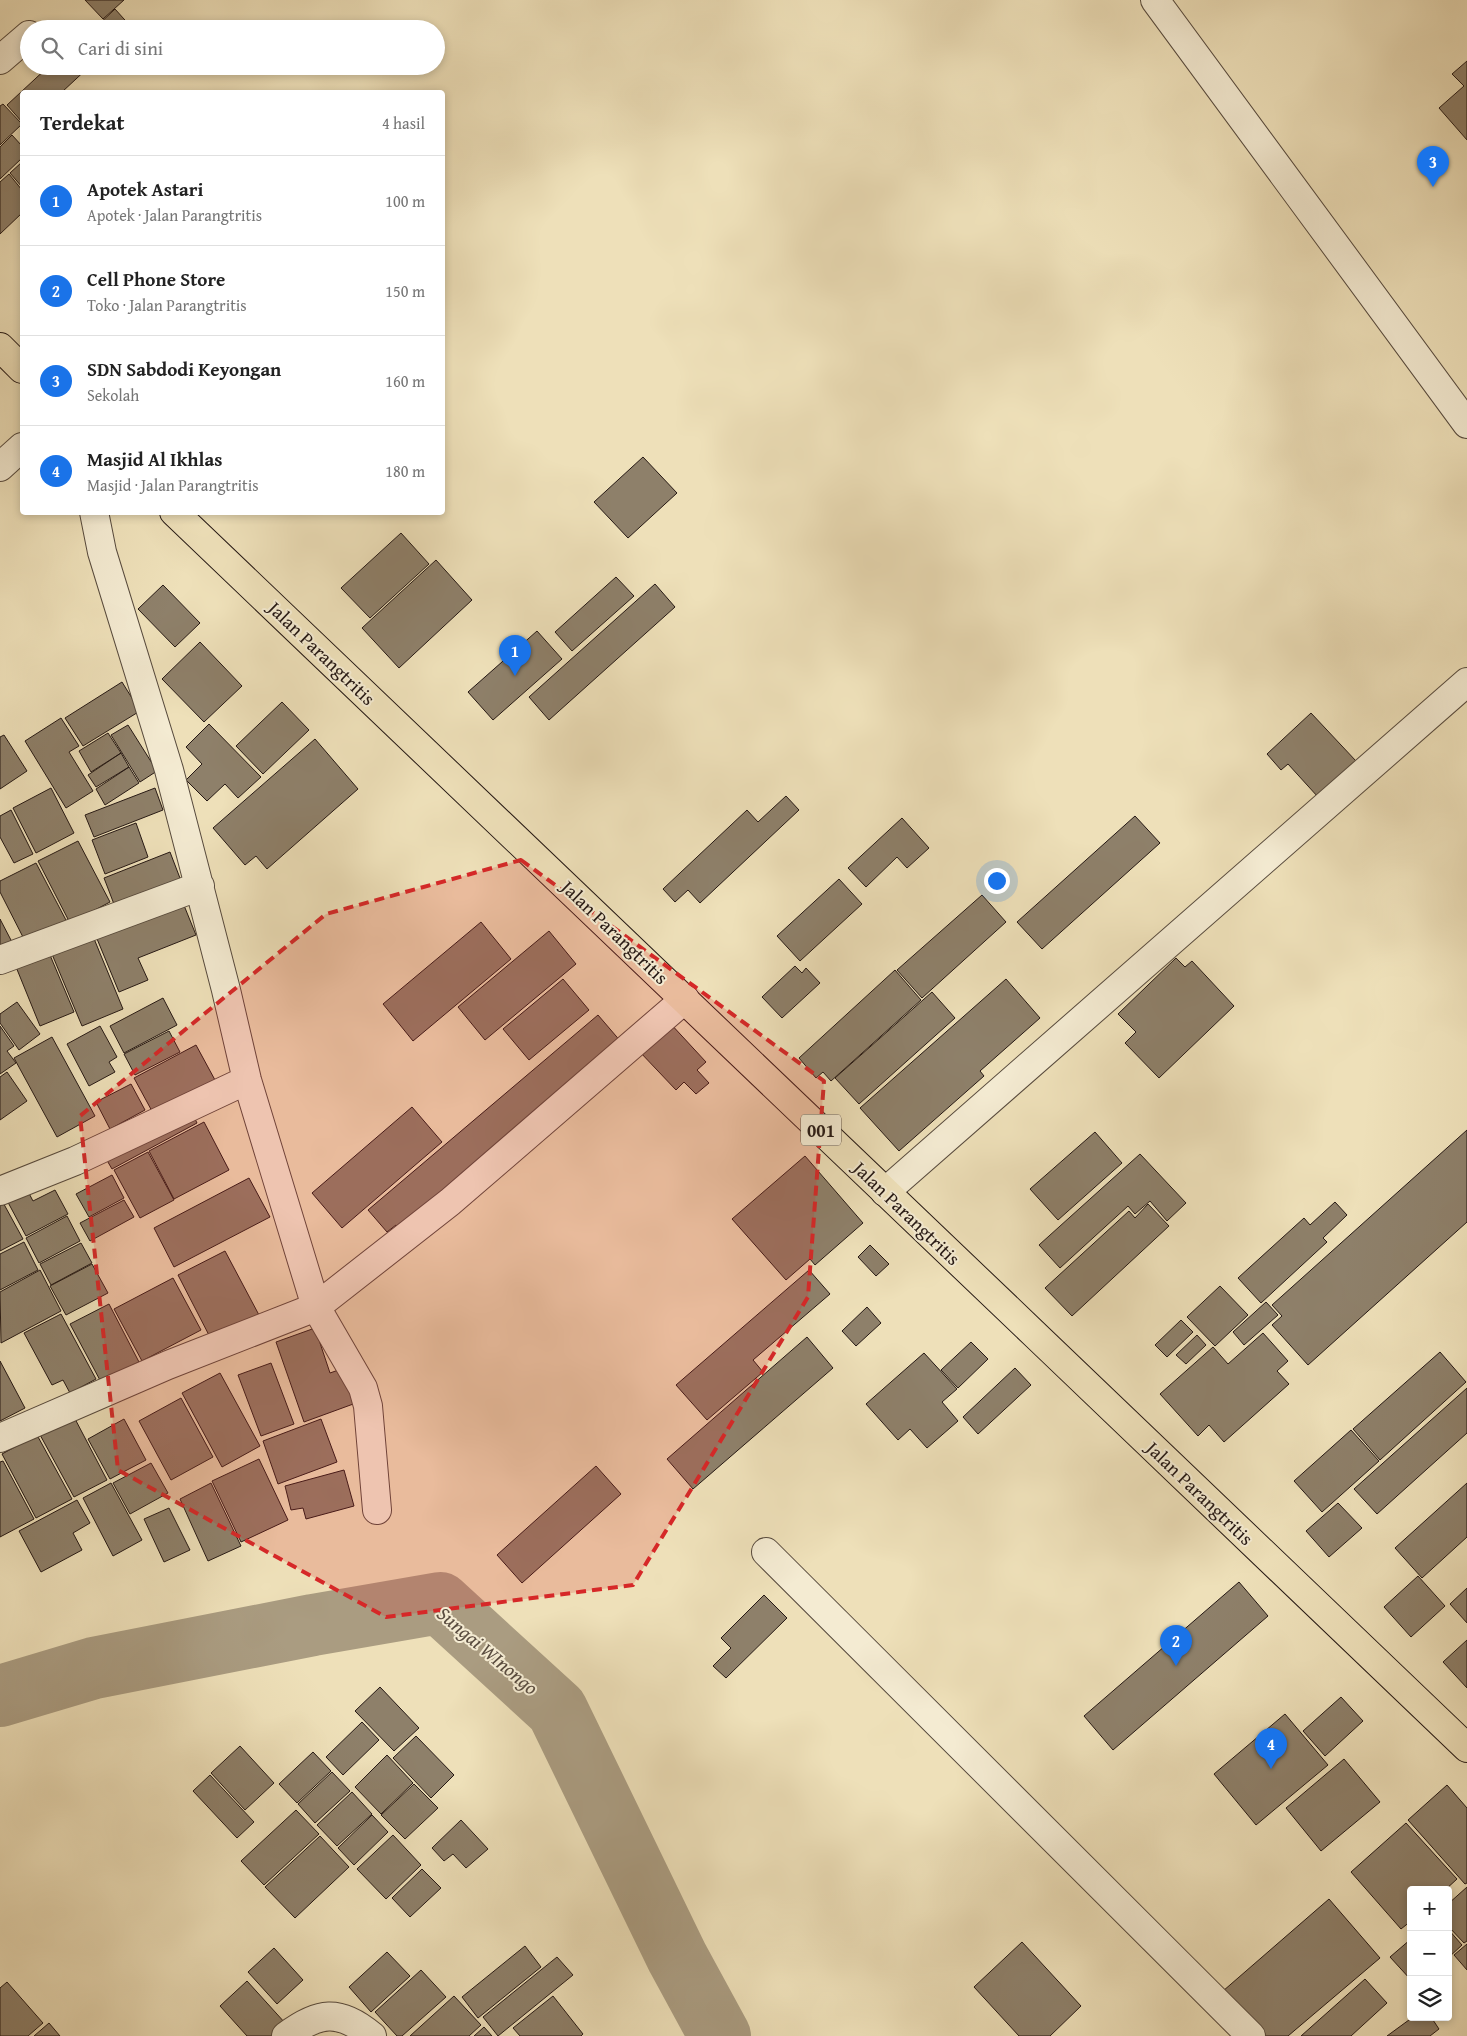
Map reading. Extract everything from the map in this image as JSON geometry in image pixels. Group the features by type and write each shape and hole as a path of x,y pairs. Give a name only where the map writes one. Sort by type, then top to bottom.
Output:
{"main road":[{"path":"0,347 20,366"},
{"name":"Jalan Parangtritis","path":"177,515 1467,1748"}],"street":[{"path":"1155,0 1467,424"},
{"path":"0,60 20,42"},
{"path":"0,467 20,449"},
{"path":"95,515 102,552 168,770 200,886 247,1080 316,1307 363,1388 368,1406 377,1510"},
{"path":"885,1192 1467,682"},
{"path":"0,960 200,886"},
{"path":"0,1438 168,1365 316,1307 450,1202 685,999"},
{"path":"0,1191 75,1161 247,1080"},
{"path":"766,1552 1251,2036"},
{"path":"286,2036 306,2022 318,2017 330,2017 342,2018 356,2024 372,2036"}],"highlighted area":[{"path":"521,860 824,1081 808,1297 633,1585 386,1617 118,1470 80,1116 326,914"}],"building":[{"path":"85,0 124,0 103,19"},
{"path":"115,9 125,20 103,20"},
{"path":"1467,61 1467,140 1439,108 1464,86 1452,74"},
{"path":"39,75 80,75 64,90 23,90"},
{"path":"20,93 20,120 7,105"},
{"path":"3,104 20,122 20,126 0,145 0,106"},
{"path":"12,135 20,144 20,160 0,179 0,147"},
{"path":"20,164 20,185 10,173"},
{"path":"9,174 20,188 20,215 0,234 0,182"},
{"path":"643,457 677,493 628,538 594,502"},
{"path":"401,533 429,564 370,618 341,588"},
{"path":"436,560 472,600 399,668 362,628"},
{"path":"616,577 634,596 572,651 555,632"},
{"path":"655,584 675,607 549,720 529,697"},
{"path":"163,585 200,623 175,647 138,609"},
{"path":"537,631 562,659 493,720 468,692"},
{"path":"200,642 242,686 204,722 162,679"},
{"path":"122,682 140,711 83,746 65,718"},
{"path":"282,702 309,730 263,774 236,746"},
{"path":"1311,713 1356,761 1318,797 1288,764 1281,770 1267,754"},
{"path":"61,718 79,746 69,752 93,791 66,808 25,741"},
{"path":"209,724 261,777 238,798 225,784 207,801 186,780 202,764 186,747"},
{"path":"128,725 157,771 140,782 111,735"},
{"path":"108,733 121,753 91,772 79,751"},
{"path":"4,735 27,771 0,789 0,737"},
{"path":"315,739 358,789 267,869 256,856 245,865 213,828"},
{"path":"121,753 129,767 96,787 88,775"},
{"path":"129,767 139,783 105,805 96,789"},
{"path":"51,788 74,833 36,853 13,808"},
{"path":"155,788 163,810 94,837 85,815"},
{"path":"786,796 799,810 700,903 688,890 675,902 663,889 747,810 758,822"},
{"path":"11,810 33,854 14,863 0,837 0,816"},
{"path":"1135,816 1160,843 1042,949 1017,922"},
{"path":"902,818 929,848 907,868 897,857 866,887 848,868"},
{"path":"136,823 148,857 105,874 92,840"},
{"path":"78,841 110,902 70,923 38,861"},
{"path":"170,852 183,886 117,912 104,878"},
{"path":"36,863 67,922 26,943 0,892 0,881"},
{"path":"839,879 862,904 800,961 777,936"},
{"path":"982,895 1006,922 922,998 897,970"},
{"path":"181,898 196,935 138,958 148,980 119,992 95,934"},
{"path":"0,919 12,942 0,948"},
{"path":"481,922 511,959 413,1041 383,1004"},
{"path":"90,929 123,1009 82,1026 49,947"},
{"path":"549,931 576,964 485,1040 458,1007"},
{"path":"47,948 74,1012 40,1026 14,962"},
{"path":"1176,958 1185,967 1192,961 1234,1006 1159,1078 1125,1043 1136,1032 1118,1014"},
{"path":"795,966 802,973 806,968 820,983 782,1018 762,997"},
{"path":"895,970 921,1000 831,1081 823,1072 816,1078 799,1058"},
{"path":"563,979 589,1010 529,1060 503,1029"},
{"path":"1006,979 1040,1018 980,1071 984,1076 899,1151 860,1108"},
{"path":"932,992 955,1018 859,1104 835,1078"},
{"path":"163,998 177,1025 124,1053 110,1026"},
{"path":"17,1002 40,1034 19,1050 0,1023 0,1014"},
{"path":"598,1015 622,1043 401,1231 396,1225 387,1232 368,1210"},
{"path":"669,1022 706,1062 697,1070 709,1083 696,1094 684,1082 676,1090 639,1051"},
{"path":"0,1026 14,1046 7,1051 16,1063 0,1074"},
{"path":"100,1026 117,1057 109,1062 115,1072 89,1086 67,1044"},
{"path":"169,1031 180,1052 135,1075 124,1054"},
{"path":"52,1037 95,1116 57,1137 14,1058"},
{"path":"196,1045 215,1080 153,1113 134,1078"},
{"path":"7,1072 27,1101 0,1120 0,1077"},
{"path":"131,1084 145,1110 110,1129 96,1102"},
{"path":"412,1107 442,1142 342,1228 312,1193"},
{"path":"191,1111 197,1123 112,1169 105,1157"},
{"path":"204,1122 229,1170 174,1199 149,1151"},
{"path":"1467,1130 1467,1222 1308,1365 1272,1325 1282,1316 1272,1305"},
{"path":"1095,1132 1122,1163 1058,1220 1030,1189"},
{"path":"148,1152 174,1200 140,1218 114,1170"},
{"path":"1140,1154 1186,1203 1167,1221 1150,1201 1135,1214 1128,1206 1060,1268 1039,1245"},
{"path":"805,1156 863,1223 815,1265 810,1259 786,1280 732,1219"},
{"path":"112,1175 124,1198 89,1217 76,1194"},
{"path":"249,1178 270,1217 174,1267 154,1228"},
{"path":"23,1182 33,1201 55,1190 68,1214 26,1236 3,1193"},
{"path":"0,1197 23,1239 0,1251"},
{"path":"124,1200 134,1217 90,1241 80,1223"},
{"path":"1335,1202 1347,1215 1323,1238 1327,1242 1261,1303 1238,1278 1304,1218 1310,1225"},
{"path":"1148,1204 1169,1226 1072,1316 1045,1288 1129,1211 1135,1218"},
{"path":"67,1216 80,1241 39,1263 26,1238"},
{"path":"24,1242 38,1270 0,1290 0,1254"},
{"path":"81,1243 92,1263 51,1285 40,1264"},
{"path":"870,1245 889,1264 876,1276 858,1257"},
{"path":"225,1251 259,1315 212,1341 178,1275"},
{"path":"92,1264 108,1293 66,1315 50,1286"},
{"path":"40,1270 61,1311 1,1343 0,1292"},
{"path":"809,1270 830,1294 753,1360 763,1372 707,1420 676,1385"},
{"path":"173,1278 201,1330 142,1361 114,1309"},
{"path":"1220,1286 1248,1315 1215,1346 1187,1317"},
{"path":"1266,1302 1278,1315 1244,1345 1233,1332"},
{"path":"109,1304 139,1362 101,1382 70,1324"},
{"path":"867,1307 881,1323 856,1346 842,1331"},
{"path":"61,1314 96,1379 70,1393 63,1380 52,1385 24,1333"},
{"path":"1181,1320 1193,1332 1167,1357 1155,1345"},
{"path":"315,1328 330,1373 344,1368 356,1403 304,1422 276,1342"},
{"path":"1263,1333 1288,1361 1277,1371 1289,1384 1224,1442 1209,1425 1198,1436 1160,1394 1213,1347 1228,1364"},
{"path":"1197,1335 1206,1345 1186,1364 1176,1355"},
{"path":"807,1337 833,1368 693,1489 667,1459"},
{"path":"971,1342 988,1359 958,1388 941,1370"},
{"path":"1440,1352 1466,1382 1380,1460 1353,1429"},
{"path":"924,1353 957,1389 942,1402 958,1421 927,1448 910,1429 898,1440 866,1404"},
{"path":"0,1361 25,1408 0,1421"},
{"path":"271,1363 294,1424 261,1436 238,1375"},
{"path":"1015,1368 1031,1385 978,1434 963,1417"},
{"path":"220,1373 260,1446 222,1467 182,1393"},
{"path":"1467,1388 1467,1433 1377,1514 1354,1489"},
{"path":"181,1398 213,1457 171,1480 139,1421"},
{"path":"73,1415 107,1480 74,1497 39,1433"},
{"path":"124,1419 146,1460 110,1479 88,1439"},
{"path":"321,1419 337,1462 278,1484 263,1441"},
{"path":"1351,1430 1379,1461 1322,1512 1294,1481"},
{"path":"37,1435 72,1499 36,1518 2,1454"},
{"path":"259,1459 288,1520 241,1542 212,1481"},
{"path":"3,1461 34,1519 0,1537 0,1462"},
{"path":"151,1463 168,1493 130,1514 113,1483"},
{"path":"596,1466 621,1494 522,1583 497,1555"},
{"path":"344,1470 354,1506 306,1519 303,1508 291,1510 285,1486"},
{"path":"111,1483 142,1540 113,1556 83,1498"},
{"path":"211,1483 241,1546 208,1561 180,1499"},
{"path":"1467,1483 1467,1537 1422,1578 1395,1548"},
{"path":"77,1500 90,1523 73,1533 82,1550 41,1572 19,1531"},
{"path":"1338,1503 1362,1528 1329,1557 1306,1531"},
{"path":"169,1508 190,1550 164,1562 144,1519"},
{"path":"1418,1576 1445,1606 1411,1637 1384,1607"},
{"path":"1239,1582 1268,1616 1113,1750 1084,1716"},
{"path":"1467,1588 1467,1623 1450,1604"},
{"path":"764,1595 787,1618 726,1678 713,1666 731,1648 721,1638"},
{"path":"1467,1640 1467,1688 1443,1662"},
{"path":"380,1687 419,1728 394,1751 355,1711"},
{"path":"1341,1697 1363,1721 1325,1756 1303,1731"},
{"path":"1285,1714 1328,1765 1256,1825 1214,1774"},
{"path":"362,1722 379,1740 343,1775 326,1757"},
{"path":"416,1736 454,1775 431,1798 393,1758"},
{"path":"240,1746 274,1783 245,1810 211,1773"},
{"path":"313,1752 331,1771 297,1803 279,1784"},
{"path":"387,1755 413,1783 381,1814 355,1787"},
{"path":"1344,1759 1380,1802 1321,1851 1286,1808"},
{"path":"332,1772 350,1791 315,1823 298,1804"},
{"path":"210,1775 254,1822 237,1838 193,1791"},
{"path":"414,1784 438,1808 405,1839 381,1815"},
{"path":"1447,1785 1467,1808 1467,1883 1465,1884 1408,1820"},
{"path":"352,1792 372,1814 337,1846 317,1825"},
{"path":"296,1810 319,1834 264,1885 241,1861"},
{"path":"372,1815 388,1832 354,1865 338,1848"},
{"path":"461,1820 488,1849 466,1868 453,1854 444,1861 432,1848"},
{"path":"1406,1823 1457,1879 1449,1886 1407,1886 1407,1924 1401,1929 1351,1872"},
{"path":"393,1835 421,1865 386,1899 357,1869"},
{"path":"320,1836 349,1867 295,1918 265,1887"},
{"path":"422,1869 441,1888 410,1917 392,1898"},
{"path":"1467,1887 1467,1941 1464,1943 1452,1930 1452,1900"},
{"path":"1329,1899 1380,1958 1288,2036 1262,2036 1223,1991"},
{"path":"1452,1934 1462,1945 1452,1954"},
{"path":"1022,1942 1081,2006 1050,2036 1019,2036 974,1987"},
{"path":"1407,1942 1407,1976 1390,1957"},
{"path":"1467,1944 1467,1970 1454,1955"},
{"path":"525,1946 541,1967 478,2018 462,1997"},
{"path":"274,1948 303,1980 277,2004 248,1972"},
{"path":"387,1952 410,1976 371,2012 349,1987"},
{"path":"557,1957 573,1975 498,2036 483,2017"},
{"path":"421,1970 446,1997 402,2036 397,2036 375,2012"},
{"path":"1365,1979 1387,2003 1351,2036 1301,2036"},
{"path":"247,1981 286,2024 272,2036 247,2036 220,2006"},
{"path":"7,1982 43,2023 28,2036 0,2036 0,1988"},
{"path":"454,1996 481,2025 469,2036 410,2036"},
{"path":"553,1996 583,2034 581,2036 520,2036 513,2028"},
{"path":"1408,2021 1434,2021 1439,2029 1430,2036 1387,2036"},
{"path":"49,2023 60,2036 34,2036"},
{"path":"484,2027 492,2036 474,2036"}],"waterway":[{"name":"Sungai WInongo","path":"0,1696 94,1668 313,1625 440,1603 557,1710 677,1957 720,2036"}],"place":[{"name":"SDN Sabdodi Keyongan","path":"1433,187"},
{"name":"Apotek Astari","path":"515,676"},
{"name":"Cell Phone Store","path":"1176,1666"},
{"name":"Masjid Al Ikhlas","path":"1271,1769"}]}
